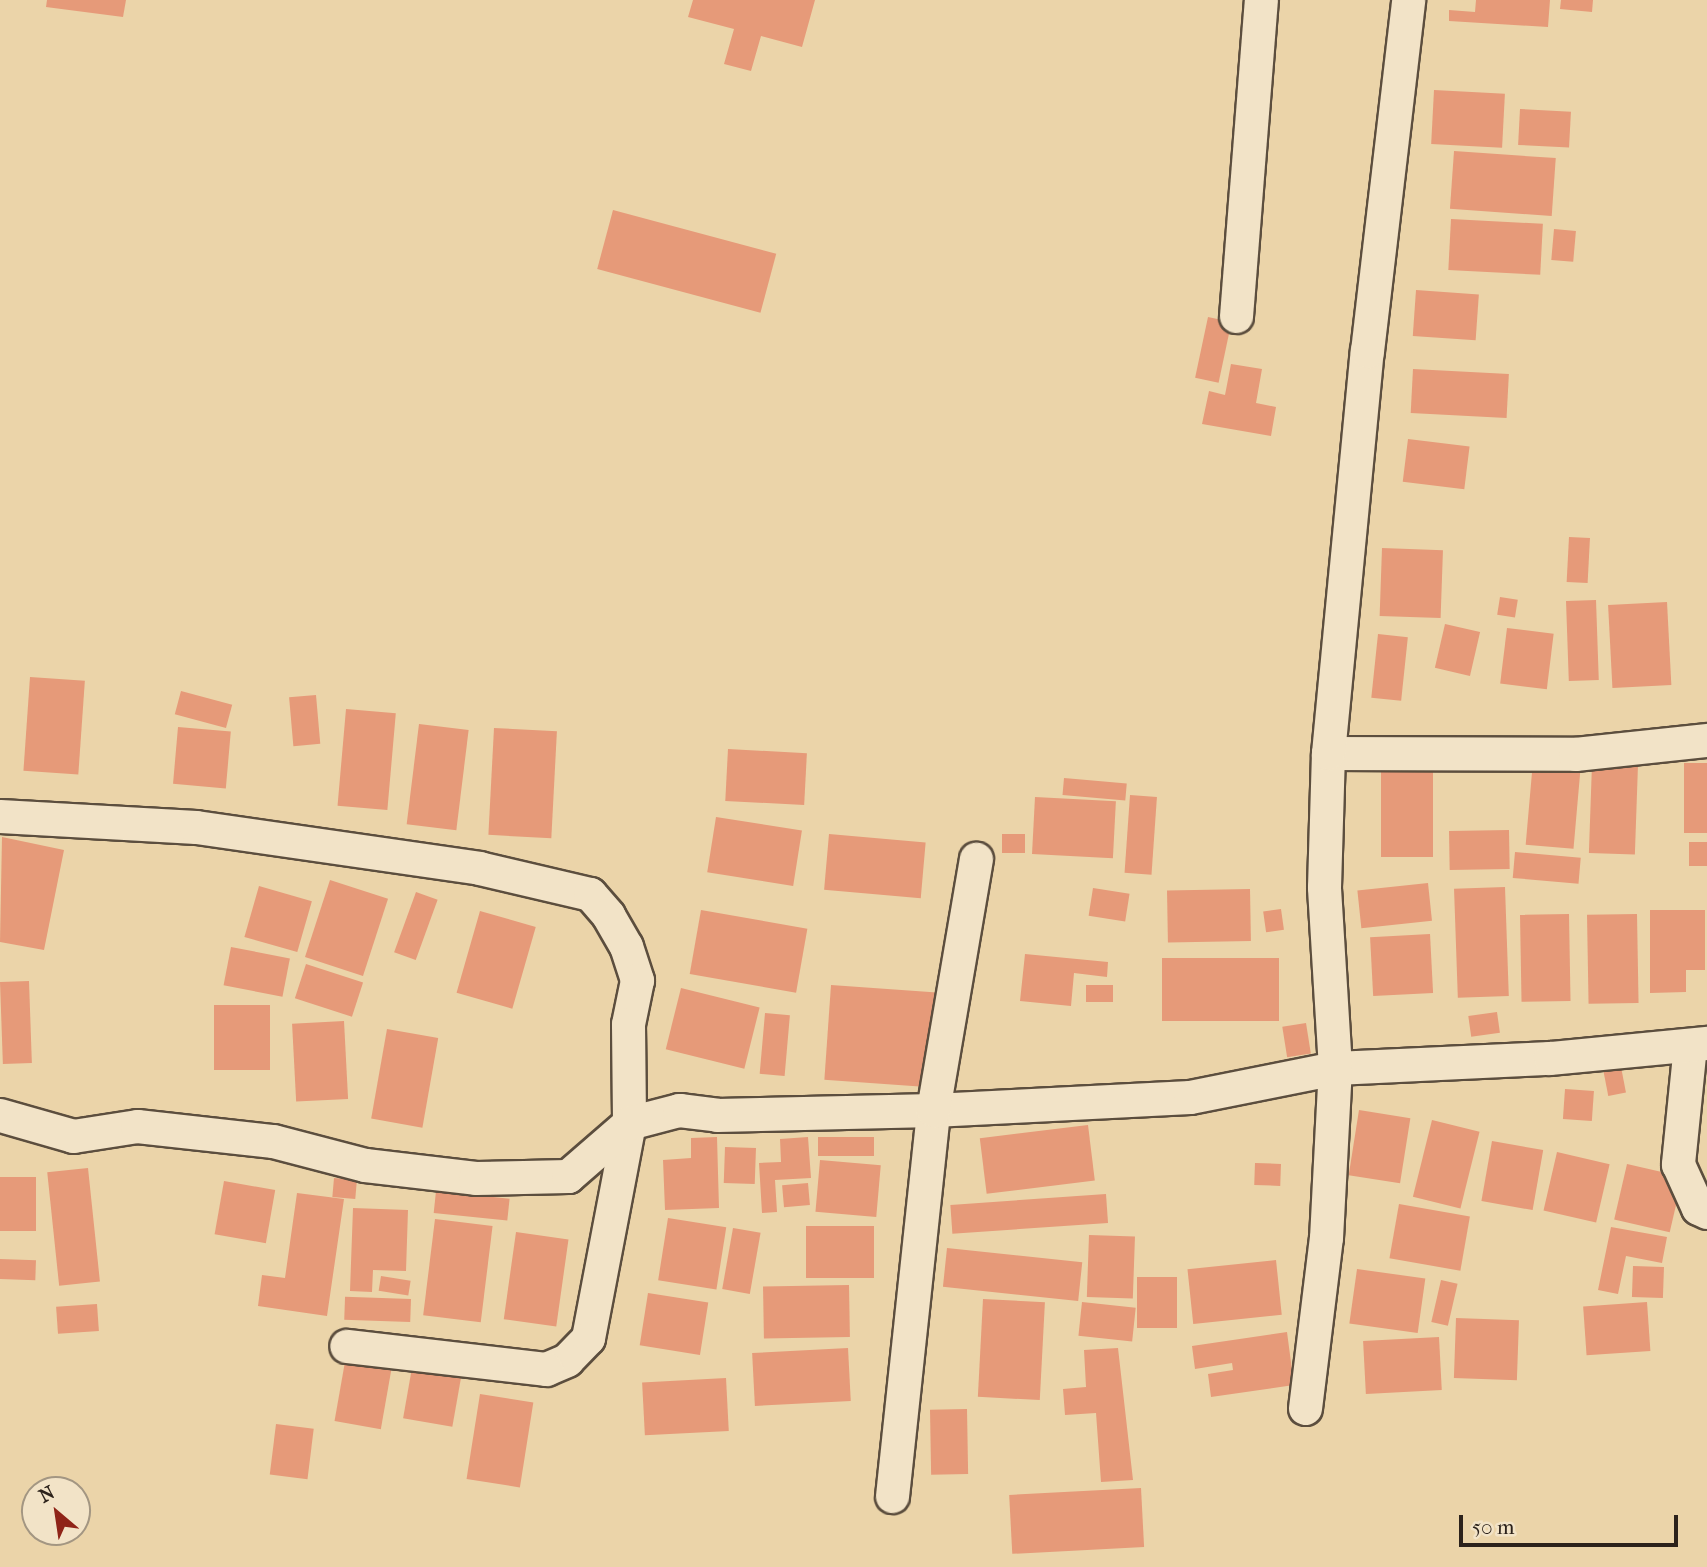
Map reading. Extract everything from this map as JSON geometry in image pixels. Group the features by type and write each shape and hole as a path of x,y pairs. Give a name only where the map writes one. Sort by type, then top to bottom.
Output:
{"street":[{"path":"1236,316 1261,0"},
{"path":"1305,1408 1326,1238 1335,1068 1324,887 1328,753 1408,0"},
{"path":"1328,753 1575,754 1707,740"},
{"path":"0,816 196,827 480,868 590,894 622,939 637,980 628,1024 629,1123 593,1327 580,1350 546,1369 346,1346"},
{"path":"892,1496 933,1110 976,859"},
{"path":"0,1115 73,1136 137,1126 273,1141 365,1165 475,1178 568,1176 629,1123 678,1110 717,1115 933,1110 1190,1097 1335,1068 1550,1058 1698,1044 1678,1164 1698,1208 1707,1212"}],"building":[{"path":"47,0 126,0 123,17 46,7"},
{"path":"693,0 815,0 802,47 761,36 751,71 724,64 734,29 688,17"},
{"path":"1476,0 1550,0 1548,27 1449,21 1449,10 1475,12"},
{"path":"1561,0 1593,0 1592,12 1560,9"},
{"path":"1434,90 1505,94 1502,148 1431,144"},
{"path":"1520,109 1571,112 1569,148 1518,145"},
{"path":"1454,151 1556,158 1552,216 1450,209"},
{"path":"613,210 776,254 760,313 597,269"},
{"path":"1451,219 1543,224 1540,275 1448,270"},
{"path":"1554,229 1576,231 1573,262 1551,260"},
{"path":"1416,290 1479,294 1476,340 1413,336"},
{"path":"1208,317 1231,322 1219,383 1195,378"},
{"path":"1231,364 1262,369 1256,403 1276,407 1271,436 1202,424 1209,391 1225,395"},
{"path":"1413,369 1509,374 1507,418 1411,413"},
{"path":"1408,439 1470,447 1464,489 1403,482"},
{"path":"1569,537 1590,538 1588,583 1567,582"},
{"path":"1382,548 1443,550 1441,618 1380,616"},
{"path":"1500,597 1518,600 1515,618 1497,615"},
{"path":"1596,600 1599,680 1569,681 1566,601"},
{"path":"1667,602 1671,685 1612,688 1608,605"},
{"path":"1445,624 1480,632 1470,676 1435,668"},
{"path":"1507,628 1554,634 1547,689 1500,684"},
{"path":"1378,634 1408,637 1401,701 1371,698"},
{"path":"30,677 85,681 78,775 23,771"},
{"path":"181,691 232,705 226,728 175,714"},
{"path":"316,695 320,744 293,746 289,697"},
{"path":"346,709 396,713 387,810 338,806"},
{"path":"419,724 469,730 456,830 407,824"},
{"path":"178,727 231,732 226,788 173,784"},
{"path":"494,728 557,731 551,838 488,835"},
{"path":"728,749 807,753 804,805 725,801"},
{"path":"1533,761 1581,765 1573,849 1526,845"},
{"path":"1684,763 1707,763 1707,833 1684,833"},
{"path":"1592,764 1638,766 1635,855 1589,853"},
{"path":"1381,766 1433,766 1433,857 1381,857"},
{"path":"1064,778 1127,783 1125,800 1063,795"},
{"path":"1130,795 1157,797 1151,875 1125,873"},
{"path":"1035,797 1116,801 1113,858 1032,854"},
{"path":"716,817 802,831 793,886 707,872"},
{"path":"1509,830 1510,869 1450,870 1449,831"},
{"path":"829,834 926,842 921,898 824,890"},
{"path":"1002,834 1025,834 1025,853 1002,853"},
{"path":"2,837 64,850 44,950 0,942"},
{"path":"1689,842 1707,842 1707,866 1689,866"},
{"path":"1515,852 1581,858 1578,884 1513,878"},
{"path":"330,880 388,899 363,976 305,957"},
{"path":"1428,883 1432,921 1361,928 1357,890"},
{"path":"259,886 312,901 297,952 244,937"},
{"path":"1505,887 1509,996 1458,998 1454,889"},
{"path":"1093,888 1130,894 1125,921 1089,916"},
{"path":"1250,889 1251,941 1168,942 1167,890"},
{"path":"416,892 438,900 416,960 394,952"},
{"path":"1281,909 1284,930 1266,932 1263,912"},
{"path":"701,910 807,929 796,993 690,974"},
{"path":"1650,910 1705,910 1705,970 1686,970 1686,992 1650,993"},
{"path":"480,911 536,927 512,1009 457,993"},
{"path":"1569,914 1571,1001 1522,1002 1520,915"},
{"path":"1637,914 1639,1003 1589,1004 1587,915"},
{"path":"1430,934 1433,993 1373,996 1370,937"},
{"path":"231,947 290,958 282,997 224,985"},
{"path":"1025,954 1108,962 1107,977 1074,973 1071,1006 1020,1001"},
{"path":"1162,958 1279,958 1279,1021 1162,1021"},
{"path":"306,964 363,983 352,1017 295,998"},
{"path":"29,981 32,1063 3,1064 0,982"},
{"path":"831,985 937,992 930,1087 824,1080"},
{"path":"1086,985 1113,985 1113,1002 1086,1002"},
{"path":"681,988 760,1008 744,1069 666,1049"},
{"path":"214,1005 270,1005 270,1070 214,1070"},
{"path":"1497,1012 1500,1033 1471,1037 1468,1016"},
{"path":"765,1013 790,1015 785,1076 760,1074"},
{"path":"344,1021 348,1099 296,1102 292,1024"},
{"path":"1306,1023 1311,1054 1287,1057 1282,1027"},
{"path":"387,1029 438,1038 422,1128 371,1119"},
{"path":"1621,1067 1626,1093 1608,1096 1603,1070"},
{"path":"1565,1089 1594,1091 1592,1121 1563,1119"},
{"path":"1359,1110 1410,1118 1400,1183 1349,1175"},
{"path":"1432,1120 1480,1132 1460,1209 1413,1197"},
{"path":"1088,1125 1095,1181 987,1194 980,1138"},
{"path":"717,1137 719,1208 665,1210 663,1160 691,1158 691,1138"},
{"path":"808,1137 811,1178 775,1180 777,1212 762,1213 759,1163 781,1162 780,1139"},
{"path":"818,1137 874,1137 874,1156 818,1156"},
{"path":"1492,1141 1543,1150 1533,1210 1481,1201"},
{"path":"725,1147 756,1148 755,1184 724,1183"},
{"path":"1557,1152 1610,1164 1596,1223 1544,1210"},
{"path":"820,1160 881,1165 876,1217 815,1212"},
{"path":"1255,1163 1281,1164 1280,1186 1254,1185"},
{"path":"1627,1164 1683,1177 1670,1232 1614,1220"},
{"path":"88,1168 100,1281 59,1286 47,1172"},
{"path":"0,1177 36,1177 36,1231 0,1231"},
{"path":"334,1178 357,1180 355,1199 332,1197"},
{"path":"224,1181 275,1190 266,1243 215,1234"},
{"path":"808,1183 810,1205 784,1207 782,1185"},
{"path":"436,1191 510,1199 507,1221 434,1213"},
{"path":"297,1193 344,1199 327,1316 258,1306 262,1275 285,1278"},
{"path":"1106,1194 1108,1223 952,1234 950,1205"},
{"path":"1399,1204 1470,1217 1460,1271 1389,1258"},
{"path":"353,1208 408,1210 406,1271 373,1270 372,1292 350,1291"},
{"path":"668,1218 726,1227 716,1289 658,1280"},
{"path":"435,1219 493,1226 481,1322 423,1315"},
{"path":"806,1226 874,1226 874,1278 806,1278"},
{"path":"1611,1227 1667,1237 1662,1263 1626,1256 1618,1294 1598,1290"},
{"path":"733,1228 761,1233 750,1294 722,1289"},
{"path":"516,1232 568,1239 556,1327 504,1319"},
{"path":"1089,1235 1135,1237 1133,1299 1087,1297"},
{"path":"947,1248 1082,1262 1078,1301 943,1287"},
{"path":"0,1259 36,1260 35,1280 0,1279"},
{"path":"1276,1260 1282,1315 1193,1324 1187,1269"},
{"path":"1633,1266 1664,1267 1663,1298 1632,1297"},
{"path":"1357,1269 1425,1279 1418,1333 1349,1323"},
{"path":"381,1276 411,1281 408,1296 379,1291"},
{"path":"1137,1277 1177,1277 1177,1328 1137,1328"},
{"path":"1441,1280 1458,1284 1448,1326 1431,1322"},
{"path":"849,1285 850,1337 764,1338 763,1287"},
{"path":"648,1293 708,1303 700,1355 640,1345"},
{"path":"345,1297 411,1299 410,1322 344,1320"},
{"path":"983,1299 1045,1302 1040,1400 978,1397"},
{"path":"1082,1302 1136,1308 1132,1341 1078,1336"},
{"path":"1647,1302 1650,1351 1587,1355 1583,1306"},
{"path":"97,1304 99,1331 58,1334 56,1307"},
{"path":"1456,1318 1519,1320 1517,1380 1454,1378"},
{"path":"1287,1332 1294,1385 1211,1397 1208,1374 1233,1370 1232,1363 1195,1369 1192,1346"},
{"path":"1439,1337 1442,1390 1366,1394 1363,1341"},
{"path":"848,1348 851,1401 755,1406 752,1353"},
{"path":"1118,1348 1133,1480 1101,1482 1096,1413 1065,1415 1063,1389 1086,1387 1084,1350"},
{"path":"346,1356 392,1364 381,1429 335,1421"},
{"path":"413,1362 462,1371 452,1427 403,1418"},
{"path":"726,1378 729,1431 645,1435 642,1382"},
{"path":"480,1394 533,1402 520,1487 467,1479"},
{"path":"967,1409 968,1474 931,1475 930,1410"},
{"path":"276,1424 314,1429 308,1479 270,1475"},
{"path":"1141,1488 1144,1547 1012,1554 1009,1495"}]}
